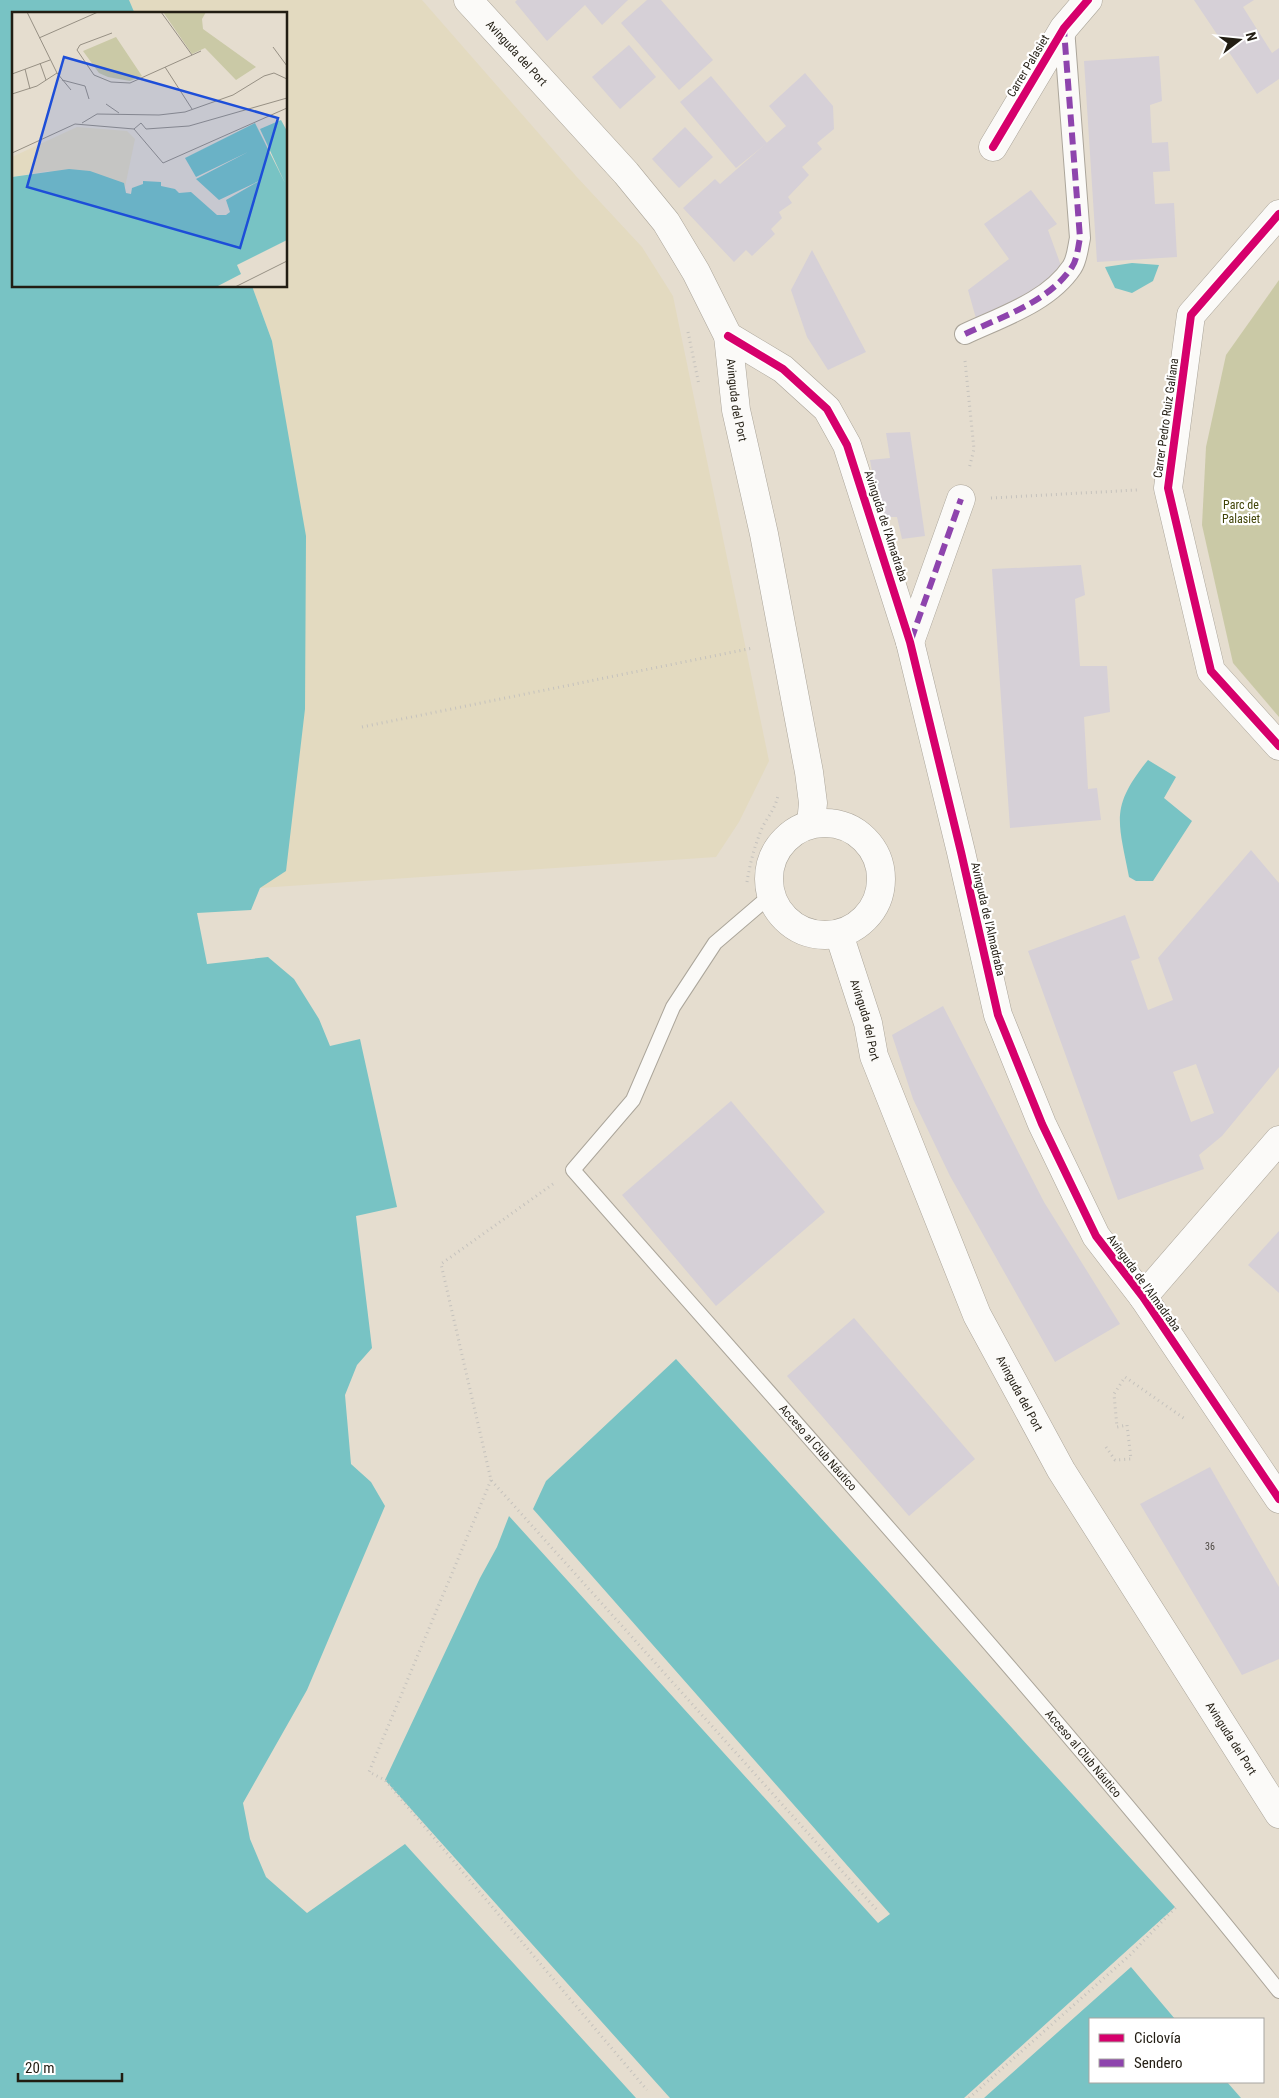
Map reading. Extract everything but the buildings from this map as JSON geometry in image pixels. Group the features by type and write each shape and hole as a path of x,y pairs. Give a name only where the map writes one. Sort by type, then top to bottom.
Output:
{"street":[{"name":"Avinguda del Port","path":"468,0 626,174 666,222 696,272 728,336 736,410 764,534 808,772 813,803 811,824"},
{"name":"Carrer Palasiet","path":"993,147 1064,28 1088,0"},
{"path":"965,334 1028,304 1055,286 1073,266 1080,238 1064,28"},
{"name":"Carrer Pedro Ruiz Galiana","path":"1279,214 1191,315 1168,488 1211,671 1279,746"},
{"name":"Avinguda de l'Almadraba","path":"728,336 783,369 827,409 847,445 910,642 998,1015 1042,1124 1096,1236 1142,1297 1279,1499"},
{"path":"910,642 961,499"},
{"path":"828,822 846,826 861,835 872,848 880,865 882,882 878,900 856,926 839,934 822,935 805,932 790,923 758,892 768,877 772,859 781,843 794,831 811,824 828,822"},
{"name":"Avinguda del Port","path":"839,934 868,1023 874,1056 978,1315 1061,1470 1279,1814"},
{"path":"1142,1297 1279,1140"}],"lane":[{"path":"572,1170 633,1100 673,1007 716,943 758,892"},
{"name":"Acceso al Club Náutico","path":"572,1170 905,1547 1197,1888 1279,1991"}],"path":[{"path":"688,331 700,388"},
{"path":"965,334 965,372 974,449 961,499 1168,488"},
{"path":"751,638 755,658"},
{"path":"362,727 753,648"},
{"path":"758,892 751,857 776,804 779,789"},
{"path":"572,1170 441,1264 491,1480 877,1910"},
{"path":"1106,1448 1115,1460 1131,1459 1127,1425 1117,1427 1114,1394 1125,1377 1185,1419 1190,1415"},
{"path":"491,1480 369,1772 385,1780 647,2090"},
{"path":"969,2098 1130,1955 1175,1907 1197,1888"}],"green space":[{"name":"Parc de Palasiet","path":"1279,280 1279,717 1233,663 1202,525 1206,447 1226,355"}],"sand":[{"path":"129,0 422,0 576,176 642,247 673,296 769,761 739,822 716,857 260,888 272,341 253,288 288,288 288,12 134,12"}],"water":[{"path":"0,0 129,0 134,12 12,12 12,288 253,288 272,341 306,536 305,709 286,871 260,888 251,910 197,913 207,964 268,957 294,979 319,1019 330,1046 360,1039 397,1207 356,1216 372,1348 357,1365 345,1395 351,1464 371,1482 385,1506 307,1690 243,1803 250,1839 266,1877 307,1913 405,1844 636,2098 0,2098"},
{"path":"1132,263 1159,265 1153,281 1132,293 1115,288 1105,267"},
{"path":"1148,760 1176,777 1164,798 1192,821 1153,881 1136,881 1129,877 1122,841 1120,815 1127,790"},
{"path":"676,1359 1175,1907 964,2098 670,2098 385,1780 480,1578 497,1547 509,1516 878,1923 890,1914 533,1509 546,1481"},
{"path":"1131,1967 1174,2018 1089,2018 1089,2083 1228,2083 1241,2098 984,2098"}],"marked path":[{"path":"965,334 1009,315 1038,299 1062,279 1075,261 1080,238 1064,30"},
{"path":"911,640 961,499"}],"cycle path":[{"path":"993,147 1064,28 1088,0"},
{"path":"1279,214 1191,315 1168,488 1211,671 1279,746"},
{"path":"728,336 783,369 827,409 847,445 910,642 998,1015 1042,1124 1096,1236 1143,1297 1279,1499"}]}
